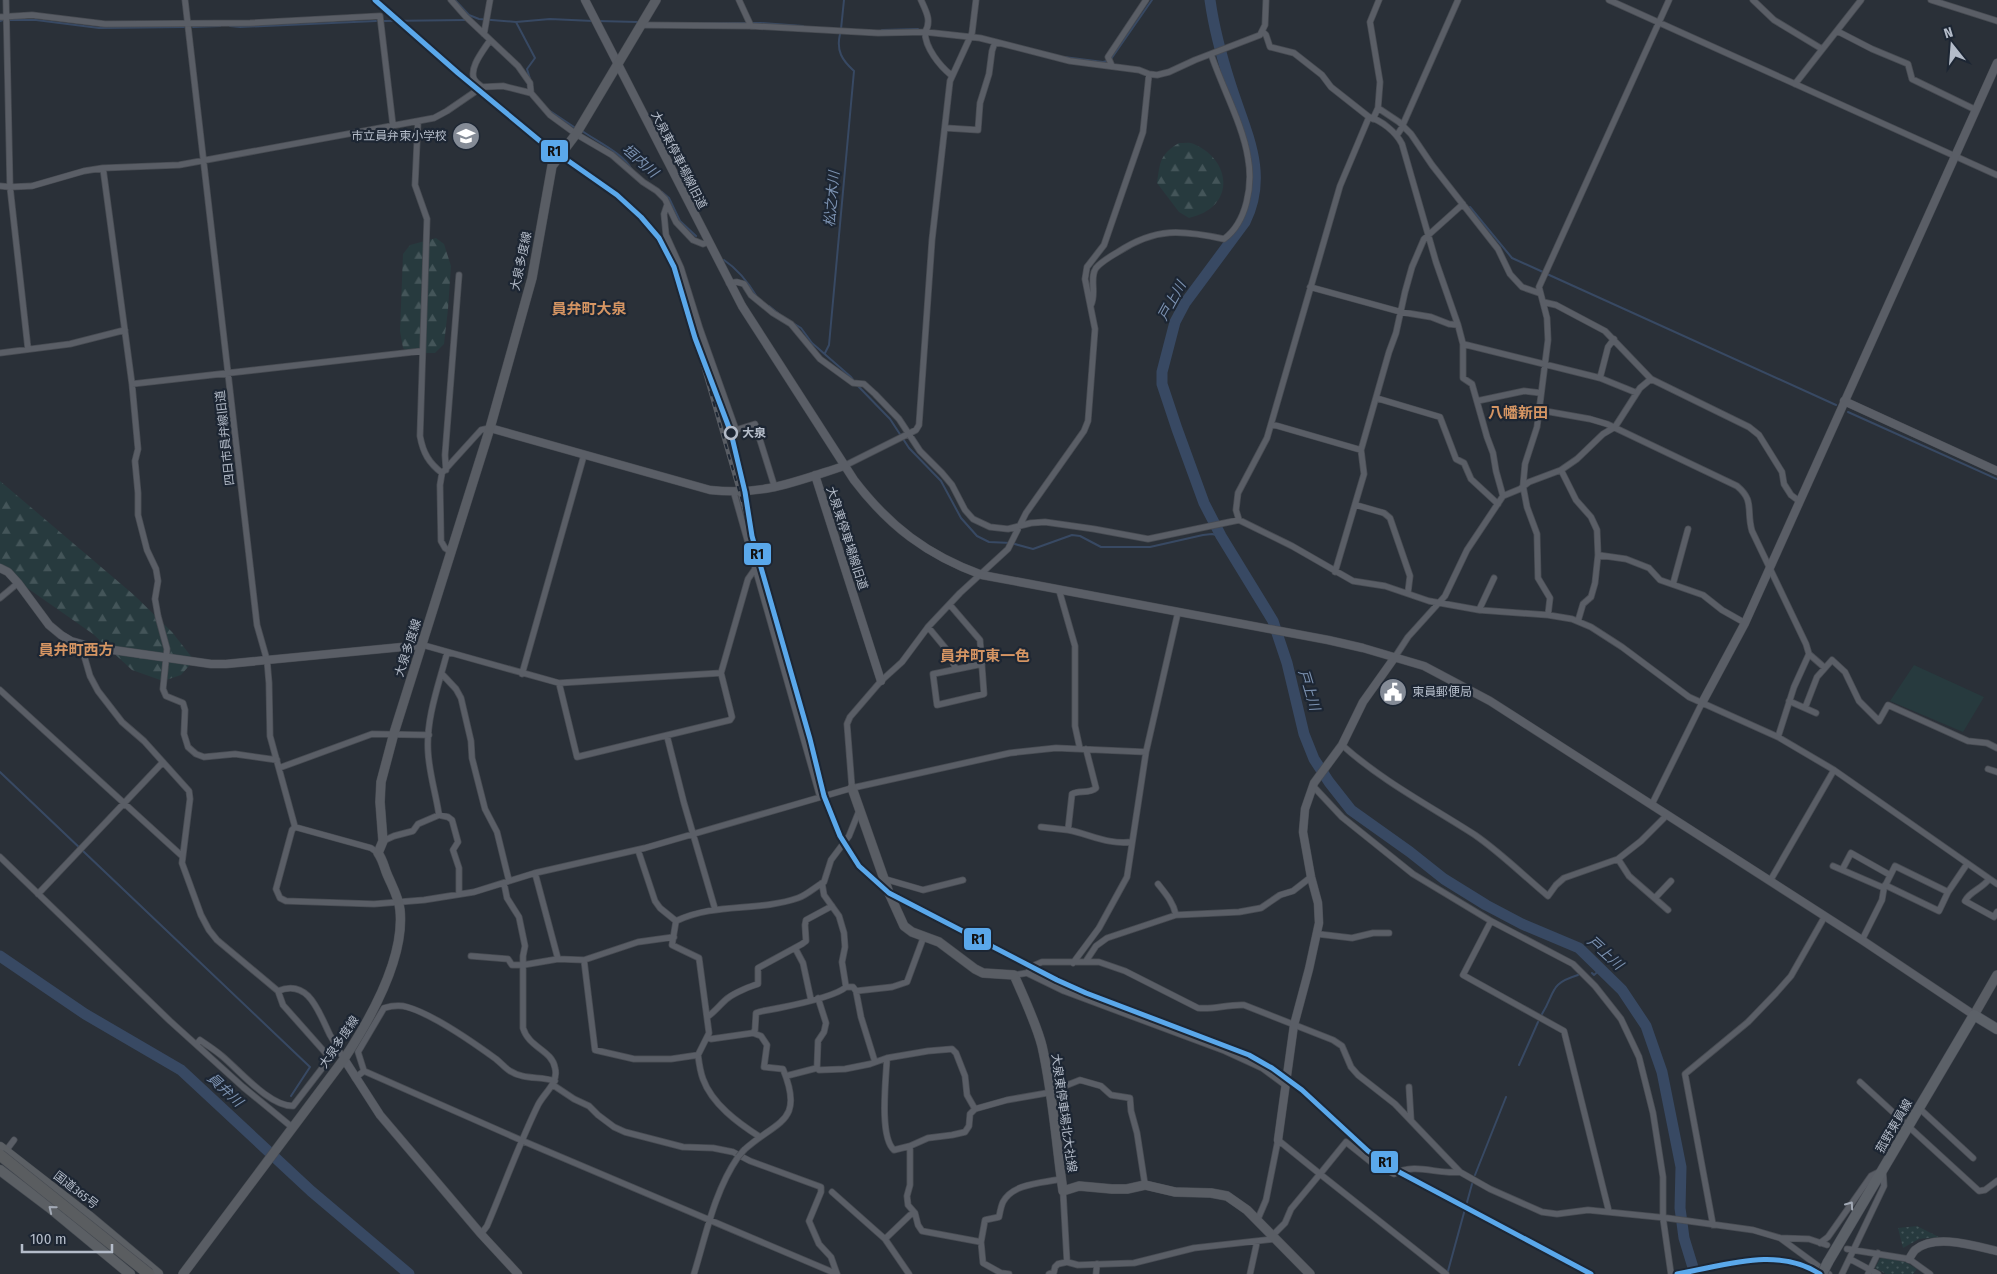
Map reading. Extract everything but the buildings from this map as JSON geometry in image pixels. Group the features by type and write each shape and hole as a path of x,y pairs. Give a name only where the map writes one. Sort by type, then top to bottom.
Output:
{"highway":[{"path":"1,1153 149,1274"},
{"name":"国道365号","path":"1,1153 90,1217 158,1274"},
{"path":"0,1170 49,1207 130,1274"}],"main road":[{"name":"大泉多度線","path":"184,1273 344,1059 368,1022 393,962 400,933 399,902 378,853 383,841 380,802 381,782 394,734 490,428 532,278 552,166 576,134 656,0"},
{"path":"852,788 884,879 902,923 912,932 939,942 983,973 1014,975"},
{"name":"大泉東停車場北大社線","path":"1014,975 1042,1045 1063,1191 1079,1186 1127,1189 1145,1185 1175,1192 1211,1193 1227,1196 1239,1203 1310,1274"},
{"path":"1997,975 1974,1015 1997,1029"},
{"name":"菰野東員線","path":"1822,1274 1974,1015"}],"street":[{"path":"6,0 3,16 10,187 28,349"},
{"name":"四日市員弁線旧道","path":"185,0 257,625 267,660 269,684 268,725 295,827"},
{"path":"451,0 471,22 518,66 530,82 531,93"},
{"path":"484,34 490,0"},
{"name":"大泉東停車場線旧道","path":"584,0 729,283 844,466 815,476 882,681"},
{"path":"739,0 750,24"},
{"path":"921,0 928,17 926,30 928,45 933,54 951,75"},
{"path":"976,0 971,35 951,75 947,103 946,128 932,240 919,425 916,430 844,466 867,498 897,528 923,547 946,560 982,575 1363,648 1424,666 1490,701 1862,940 1974,1015"},
{"path":"1112,66 1108,57 1146,0"},
{"path":"642,23 750,24 878,33 926,30 971,35 1050,57 1139,70 1157,75 1251,40 1263,32 1266,0"},
{"path":"1238,520 1236,510 1238,493 1263,447 1271,424 1340,186 1371,118 1378,108 1379,74 1370,22 1379,0"},
{"path":"1397,135 1458,0"},
{"path":"1608,0 1997,175"},
{"path":"1548,615 1550,598 1538,578 1537,534 1527,507 1523,486 1524,464 1534,439 1542,393 1549,333 1539,288 1669,0"},
{"path":"1753,0 1774,20 1822,49"},
{"path":"1795,84 1862,0"},
{"path":"1931,0 1997,21"},
{"path":"3,16 32,15 105,24 188,24 380,16 393,126"},
{"path":"1837,31 1872,49 1908,64 1912,79 1976,110"},
{"path":"1263,32 1270,47 1294,53 1371,118 1397,135 1402,144 1428,235 1463,344 1463,378 1472,384 1493,453 1503,496"},
{"path":"482,88 475,81 473,72 476,62 490,40"},
{"path":"946,128 978,130 980,102 989,74 995,42"},
{"path":"1091,305 1094,298 1093,276 1096,268 1135,241 1146,236 1179,231 1224,239 1238,225 1245,206 1250,179 1248,158 1213,53"},
{"path":"1652,804 1702,703 1745,623 1997,63"},
{"path":"852,788 848,721 856,709 902,662 928,627 1010,546 1018,527 1084,431 1088,421 1095,329 1085,279 1087,267 1104,245 1143,132 1149,74"},
{"path":"0,186 32,186 84,171 103,168 179,165 393,126 440,114 482,88 503,86 531,93 550,115 576,134 612,155 643,182 657,191 665,199 676,222 693,240 703,244 708,242"},
{"path":"1378,108 1403,125 1412,134 1432,165 1498,249 1510,274 1522,287 1539,293"},
{"path":"418,121 415,184 427,219 420,436 427,458 434,467 444,472"},
{"path":"103,168 132,384 138,449 135,461 138,515 147,550 156,569 158,581 155,599 167,649 163,689 166,696 183,703 185,710 184,734 188,747 204,758 235,754 277,760"},
{"path":"667,204 664,214 666,236 681,268 700,329 736,430 755,424 775,488"},
{"path":"1335,572 1364,474 1361,450 1396,333 1412,267 1424,239 1462,204"},
{"path":"451,552 445,548 441,541 440,485 444,472 459,275"},
{"path":"729,283 737,282 744,284 752,296 773,313 791,324 820,359 858,383 864,384 875,394 899,418 920,450 947,479 965,510 973,519 990,527 1000,529 1045,522 1148,539 1238,520 1292,546 1352,581 1385,586 1408,592 1429,601 1479,610 1548,615 1578,621 1622,647 1689,697 1778,737 1834,770 1997,884"},
{"path":"1310,287 1400,312 1430,317 1449,324 1458,325"},
{"path":"1542,302 1556,305 1598,326 1614,339 1650,379 1754,431 1759,435 1782,472 1784,484 1791,495 1799,501"},
{"path":"0,353 70,344 125,330"},
{"path":"1600,378 1608,348 1614,339"},
{"path":"1463,344 1600,378 1637,393"},
{"path":"132,384 422,351"},
{"path":"1257,1221 1266,1200 1278,1140 1294,1025 1318,934 1318,903 1311,877 1302,824 1307,800 1314,784 1342,745 1363,702 1408,637 1440,602 1453,581 1467,550 1503,496 1529,482 1561,470 1577,459 1603,434 1615,427 1637,393 1650,379"},
{"path":"1477,401 1524,391 1542,393"},
{"path":"1376,398 1440,417 1456,459 1464,464 1471,479 1498,504"},
{"path":"1844,401 1997,470"},
{"path":"1539,410 1590,419 1615,427 1652,447 1737,486 1746,494 1749,502 1748,519 1769,568 1809,654 1826,668"},
{"path":"1271,424 1361,450"},
{"path":"444,472 481,430 490,428 710,490 734,493 775,488 815,476"},
{"path":"522,674 584,455"},
{"path":"1561,470 1576,500 1596,524 1598,554 1592,594 1583,604 1578,621"},
{"path":"734,493 820,797"},
{"path":"1356,505 1384,512 1390,518 1410,576 1408,592"},
{"path":"1673,584 1688,529"},
{"path":"1598,554 1626,559 1649,568 1660,580 1703,595 1722,610 1745,623"},
{"path":"0,568 8,572 49,625 61,635 82,645 165,658 211,664 423,645 559,683 721,672"},
{"path":"559,683 577,757 731,719 721,672 748,579 755,569"},
{"path":"1479,610 1494,578"},
{"path":"0,598 18,583"},
{"path":"1059,590 1075,646 1076,726 1096,788 1091,791 1072,794 1068,830"},
{"path":"950,605 980,640 982,664 984,694 937,705 933,674 982,664"},
{"path":"1073,963 1096,934 1125,882 1146,752 1178,612"},
{"path":"928,627 947,650 956,669"},
{"path":"82,645 90,676 98,691 122,722 144,741 189,791 190,799 182,863 201,915 209,930 217,940 278,991 284,1005 330,1058 293,1106 286,1106 249,1083 222,1056 200,1040 197,1044"},
{"path":"439,815 436,791 429,765 428,735 447,653"},
{"path":"1778,737 1789,701 1809,654"},
{"path":"1805,708 1817,677 1832,660 1845,672 1859,701 1879,721 1888,705 1968,741 1987,743 1997,748"},
{"path":"442,674 461,698 471,741 472,758 485,809 497,832 507,898 519,917 524,946 522,1028 525,1037 554,1062 556,1070 554,1083 539,1104 487,1226 481,1234"},
{"path":"0,690 182,856"},
{"path":"1789,701 1816,713"},
{"path":"279,768 372,734 428,735"},
{"path":"667,736 715,908"},
{"path":"1342,745 1352,755 1417,801 1476,836 1548,896 1556,884 1564,878 1618,858 1641,841 1668,815"},
{"path":"378,853 371,848 295,827 292,830 276,889 280,898 286,901 367,904 424,900 474,892 535,873 638,850 852,788 1010,753 1056,748 1146,752"},
{"path":"38,894 163,762"},
{"path":"1988,769 1997,772"},
{"path":"1770,881 1834,770"},
{"path":"1314,784 1342,817 1408,870 1491,921 1573,964 1595,986 1621,1019 1639,1057 1652,1113 1663,1177 1671,1274"},
{"path":"676,921 715,908 752,907 795,899 822,883 831,860 848,836 859,811"},
{"path":"383,841 413,831 418,824 439,815 448,817 452,820 458,842 453,850 459,868 459,893"},
{"path":"1041,827 1068,830 1086,834 1096,839 1131,842"},
{"path":"638,850 653,898 660,908 676,921"},
{"path":"1842,870 1851,853 1890,875"},
{"path":"0,857 170,1020 290,1131"},
{"path":"1618,858 1629,876 1668,910"},
{"path":"1833,866 1885,886 1939,911 1948,892 1967,864"},
{"path":"1862,940 1882,900 1885,886 1895,866 1948,892"},
{"path":"535,873 558,959"},
{"path":"1086,961 1096,946 1107,938 1176,915 1239,912 1261,908 1280,895 1293,891 1311,877"},
{"path":"884,879 923,890 964,880"},
{"path":"1989,879 1983,887 1968,896 1966,901 1994,917 1997,912"},
{"path":"1655,898 1671,881"},
{"path":"822,883 824,895 839,916 844,933 845,946 842,962 846,987"},
{"path":"1158,884 1169,897 1176,915"},
{"path":"706,1017 721,1006 727,998 758,984 758,968 806,941 806,920 832,906"},
{"path":"1711,1225 1685,1074 1748,1022 1776,993 1791,976 1825,916"},
{"path":"676,921 672,945 699,958 709,1033 698,1055 703,1080 724,1111 760,1137"},
{"path":"1491,921 1463,975 1564,1031 1609,1212"},
{"path":"1318,934 1352,938 1373,933 1389,933"},
{"path":"472,956 508,958 512,965 558,959 584,960 638,942 674,936"},
{"path":"856,991 907,982 924,936"},
{"path":"795,948 803,963 811,1000"},
{"path":"584,960 595,1050 634,1059 671,1059 698,1055"},
{"path":"1027,973 1035,965 1042,962 1099,962 1125,971 1198,1008 1207,1009 1232,1004 1244,1004 1322,1035 1340,1044 1358,1075 1395,1104 1460,1172 1490,1189 1542,1212 1557,1214 1579,1210 1665,1218 1753,1230 1780,1238 1809,1239 1827,1245"},
{"path":"1014,975 1027,973 1064,991 1225,1052 1262,1068 1285,1085"},
{"path":"753,1033 755,1030 756,1013 818,998 842,991 846,987 853,987 856,991 861,1017 875,1062"},
{"path":"278,991 286,988 299,989 306,993 320,1013 355,1078 380,1115 481,1234 518,1274"},
{"path":"817,1068 818,1041 824,1032 826,1023 818,998"},
{"path":"406,1007 446,1026 497,1060 511,1072 525,1078 540,1077 554,1083 574,1099 590,1106 598,1115 614,1127 625,1132 683,1147 714,1148 733,1152 750,1161 821,1187 821,1192 809,1221 819,1244 831,1257 837,1274 523,1141 364,1071 358,1052 384,1008 406,1007"},
{"path":"694,1274 710,1220 729,1171 744,1150 784,1120 790,1112 792,1103 789,1084 782,1069 764,1067 767,1045 761,1036 753,1033 708,1038"},
{"path":"786,1076 817,1068 819,1070 845,1069 887,1058 928,1051 952,1050 956,1053 965,1076 967,1094 975,1109"},
{"path":"887,1058 884,1118 889,1146 894,1150 910,1146 928,1138 965,1132 969,1126 970,1114 975,1109 994,1103 1047,1093 1080,1080 1101,1086 1111,1094 1130,1098 1145,1185"},
{"path":"355,1078 364,1071"},
{"path":"1860,1082 1979,1190 1985,1190 1997,1181"},
{"path":"1409,1087 1411,1120"},
{"path":"1919,1108 1973,1158"},
{"path":"1,1153 14,1140"},
{"path":"1278,1140 1443,1273"},
{"path":"1053,1273 1058,1264 1067,1262 1078,1264 1134,1263 1194,1248 1257,1242 1274,1238 1285,1223 1291,1210 1346,1142 1371,1162 1394,1174 1401,1170 1421,1168 1460,1172"},
{"path":"910,1146 908,1205 915,1213 918,1226 922,1232 981,1242"},
{"path":"1820,1243 1828,1237 1871,1176 1883,1170 1884,1186 1850,1249 1850,1258 1842,1274"},
{"path":"1009,1274 1001,1274 983,1263 981,1242 985,1220 999,1217 1003,1202 1015,1190 1062,1179"},
{"path":"1063,1191 1067,1262"},
{"path":"832,1192 885,1240 908,1274"},
{"path":"885,1240 910,1215 915,1213"},
{"path":"1780,1238 1830,1274"},
{"path":"1250,1274 1257,1242"},
{"path":"1908,1259 1915,1250 1924,1245 1944,1242 1963,1243 1997,1251"},
{"path":"1850,1249 1908,1259 1930,1274"},
{"path":"1869,1272 1878,1253"},
{"path":"1850,1258 1869,1272 1878,1274"},
{"path":"1096,1274 1097,1264"},
{"path":"1918,1274 1922,1269"}],"green space":[{"path":"1179,143 1192,143 1207,152 1216,161 1222,172 1223,184 1221,195 1215,205 1204,213 1189,218 1179,212 1157,183 1164,155"},
{"path":"436,238 444,244 451,266 444,344 435,353 411,353 403,348 400,331 403,254 410,245"},
{"path":"0,481 134,595 172,632 194,660 181,675 163,681 132,670 93,634 0,569"},
{"path":"1914,665 1984,697 1963,732 1890,701"},
{"path":"1917,1226 1939,1237 1919,1239 1903,1248 1898,1228"},
{"path":"1881,1257 1904,1261 1917,1269 1913,1274 1886,1274 1875,1268"}],"waterway":[{"name":"垣内川","path":"455,0 469,15 479,19 516,22 535,58 527,69 530,79"},
{"name":"松之木川","path":"841,29 844,0"},
{"path":"1111,59 1152,0"},
{"name":"戸上川","path":"1210,0 1221,54 1253,154 1255,187 1252,204 1245,222 1185,303 1175,322 1162,372 1162,384 1204,503 1221,536 1273,621 1287,663 1304,734 1314,759 1351,810 1444,879 1486,905 1522,924 1579,948 1622,990 1646,1026 1662,1072 1681,1167 1680,1208 1684,1238 1695,1274"},
{"path":"516,22 550,19 593,21"},
{"path":"10,20 36,20 99,28 184,27"},
{"path":"384,21 466,20"},
{"path":"230,26 376,21"},
{"path":"598,21 638,22"},
{"path":"700,23 761,23 803,26"},
{"path":"193,27 220,26"},
{"path":"882,30 918,29"},
{"name":"松之木川","path":"825,353 829,345 854,71 841,55 839,45 840,34"},
{"path":"1064,57 1107,61"},
{"name":"垣内川","path":"550,111 574,127"},
{"name":"垣内川","path":"582,131 617,154 632,170"},
{"name":"垣内川","path":"662,192 669,198 680,221 696,236"},
{"path":"1470,207 1512,258 1543,272"},
{"name":"垣内川","path":"724,260 743,277 757,297"},
{"path":"1547,274 1836,405"},
{"name":"垣内川","path":"769,306 779,314"},
{"name":"垣内川","path":"793,323 801,328 812,343 855,382"},
{"path":"857,385 890,419 909,448 941,481 961,518 977,536 989,542 1011,543 1033,549 1072,535 1080,536 1101,547 1150,547 1203,535 1221,536"},
{"path":"1848,412 1997,479"},
{"path":"0,772 310,1067 291,1096"},
{"name":"員弁川","path":"0,956 85,1014 181,1070 311,1191 409,1274"},
{"path":"1592,973 1594,975 1602,968"},
{"path":"1542,1014 1554,989 1562,982 1578,975"},
{"path":"1519,1065 1538,1022"},
{"path":"1475,1175 1506,1097"},
{"path":"1466,1206 1472,1184"},
{"path":"1448,1271 1465,1209"}],"railway":[{"path":"695,338 752,536"}],"transit line":[{"name":"R1","path":"375,0 458,73 540,141 617,195 641,217 659,238 674,267 695,338 731,433 745,492 752,536 810,739 824,796 840,836 859,866 889,893 1057,980 1086,993 1249,1055 1272,1068 1302,1090 1368,1151 1399,1172 1591,1274"},
{"name":"R1","path":"1677,1274 1750,1260 1786,1261 1820,1274"}],"place":[{"name":"市立員弁東小学校","path":"466,136"},
{"name":"大泉","path":"731,433"},
{"name":"東員郵便局","path":"1393,692"}],"district":[{"name":"員弁町大泉","path":"589,309"},
{"name":"八幡新田","path":"1518,413"},
{"name":"員弁町西方","path":"76,650"},
{"name":"員弁町東一色","path":"985,656"}]}
